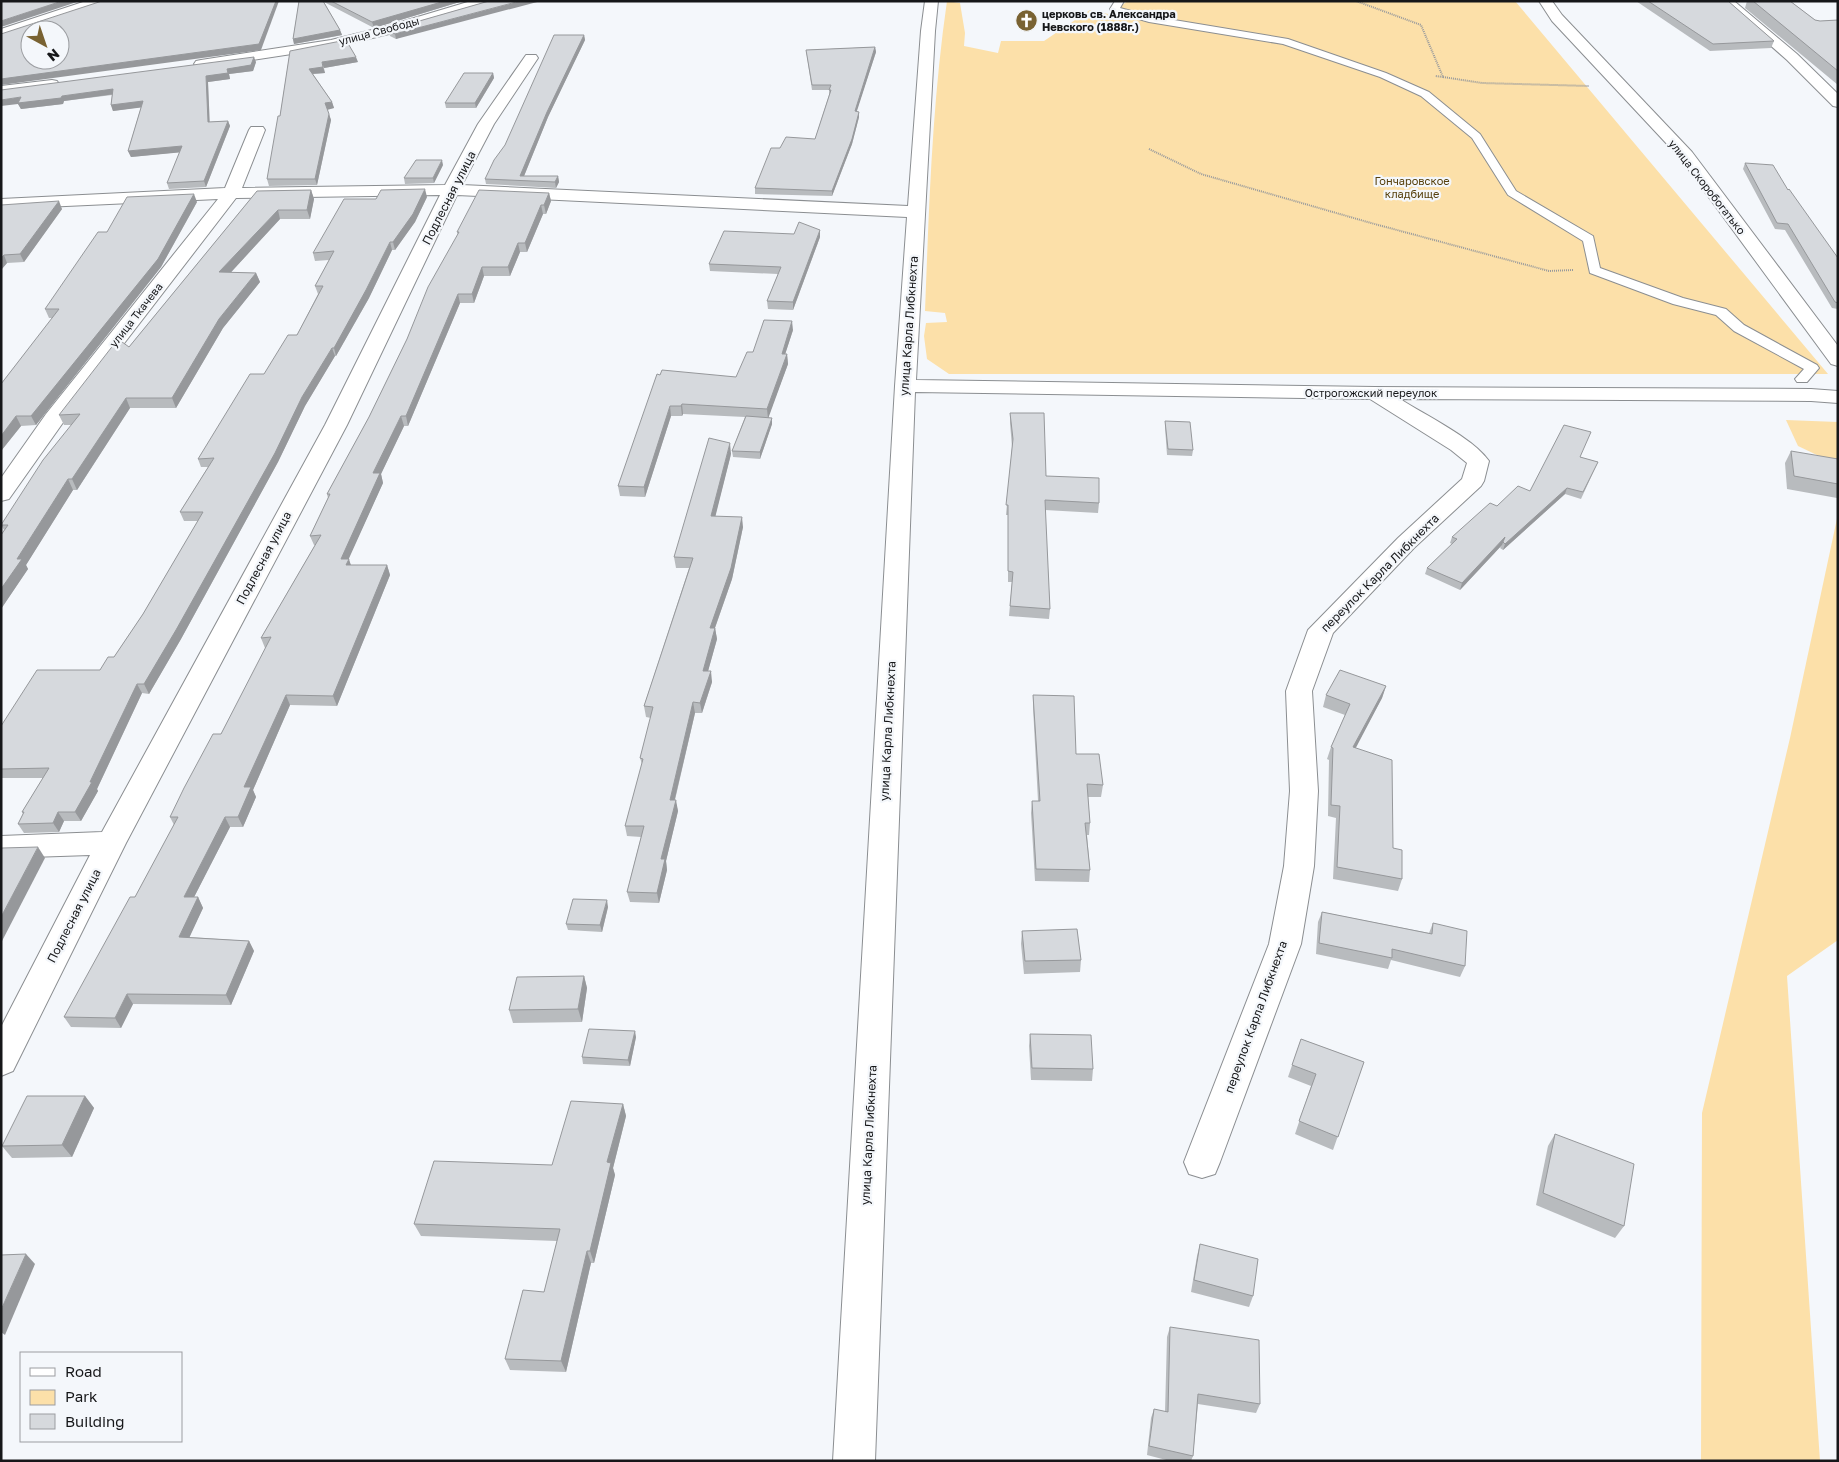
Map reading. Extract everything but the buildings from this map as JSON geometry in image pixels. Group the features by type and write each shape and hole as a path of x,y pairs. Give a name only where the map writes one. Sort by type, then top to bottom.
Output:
{"street":[{"path":"1,34 100,1"},
{"name":"улица Свободы","path":"190,66 331,44 388,30 486,1"},
{"name":"улица Карла Либкнехта","path":"854,1461 905,386 928,31 932,1"},
{"name":"улица Скоробогатько","path":"1544,1 1557,18 1686,156 1838,360"},
{"path":"1726,1 1792,57 1838,103"},
{"name":"Подлесная улица","path":"1,1061 111,842 336,425 486,124 531,58"},
{"path":"1,90 67,82"},
{"name":"улица Ткачева","path":"1,494 54,419 232,193 257,130"},
{"path":"1,204 232,193 452,190 916,212"},
{"name":"Острогожский переулок","path":"905,386 1376,393 1811,395 1838,397"},
{"name":"переулок Карла Либкнехта","path":"1202,1162 1285,944 1299,866 1304,791 1299,692 1321,630 1406,543 1473,481 1478,461 1459,445 1376,393"},
{"path":"1,847 111,842"}],"lane":[{"path":"1120,1 1114,9 1149,19 1285,41 1384,75 1425,94 1476,136 1512,193 1589,238 1594,270 1678,301 1721,312 1739,328 1812,368 1802,379"}],"path":[{"path":"1356,1 1421,25 1442,77"},
{"path":"1433,76 1482,83 1622,87"},
{"path":"1149,149 1201,174 1380,226 1549,271 1594,270"}],"green space":[{"name":"Гончаровское кладбище","path":"947,1 960,3 965,33 964,46 998,53 1001,41 1044,41 1090,10 1108,14 1128,1 1515,1 1828,374 949,374 927,359 924,336 926,323 947,322 945,313 925,311 935,117"},
{"path":"1786,420 1838,422 1838,465 1798,446"},
{"path":"1838,514 1838,940 1787,976 1820,1461 1701,1461 1702,1113 1790,738"}],"place":[{"name":"церковь св. Александра Невского (1888г.)","path":"1026,20"}]}
